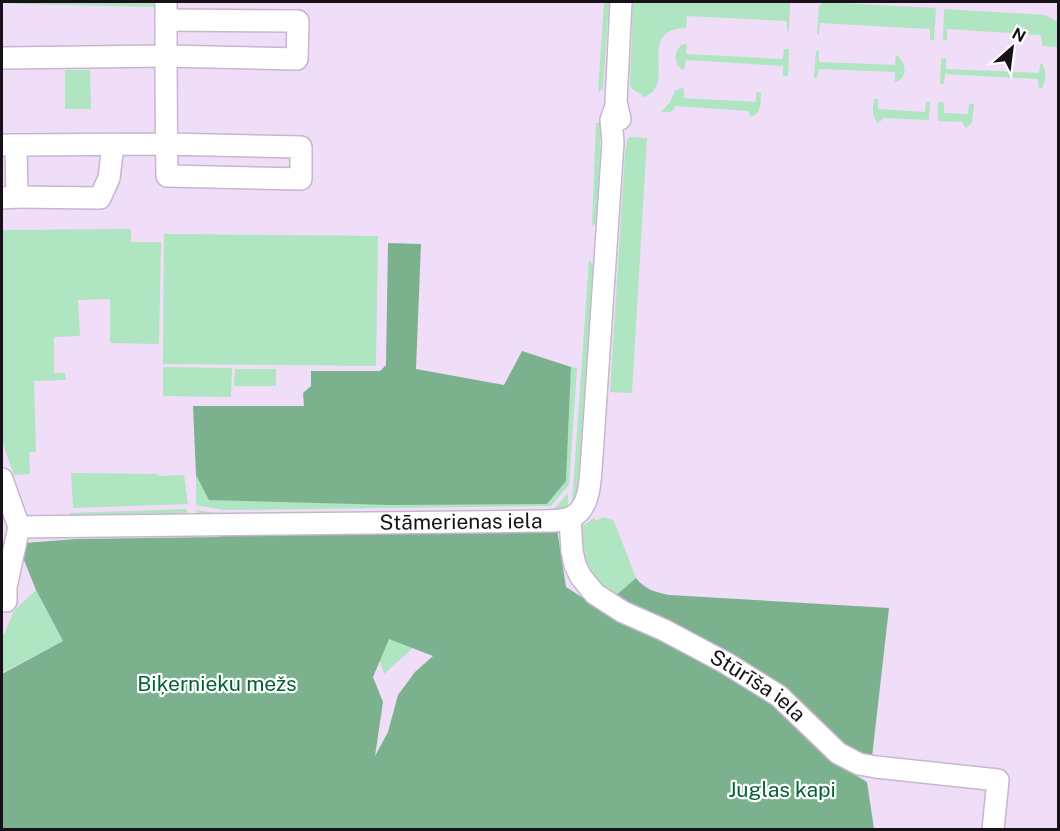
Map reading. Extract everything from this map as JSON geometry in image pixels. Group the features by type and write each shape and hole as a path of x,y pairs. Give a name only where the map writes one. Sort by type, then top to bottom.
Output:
{"street":[{"name":"Stāmerienas iela","path":"19,527 543,521 570,518 577,514 587,495 592,456 614,142 621,121 616,106 621,2"},
{"path":"2,58 166,56 297,59 298,21 166,11 166,56 166,144 167,176 301,179 301,147 166,144 9,145 9,198 100,198 109,178 112,145"},
{"path":"2,479 19,527 6,587 6,601"},
{"name":"Stūrīša iela","path":"570,518 575,565 581,577 595,594 623,612 664,630 726,663 779,696 838,753 859,764 998,780 993,830"}],"green space":[{"path":"2,2 161,2 161,7 18,4"},
{"path":"604,2 609,2 603,88 598,93"},
{"path":"633,2 787,2 790,3 789,32 787,21 687,16 686,28 670,31 662,38 659,48 657,83 653,91 642,97 630,85"},
{"path":"821,2 936,8 934,40 930,40 930,29 820,23 819,34 817,34"},
{"path":"944,9 1045,15 1058,22 1058,47 1042,46 1041,35 947,29 947,40 943,40"},
{"path":"683,44 687,44 686,54 783,59 784,49 789,49 788,76 783,76 783,66 686,60 684,70 676,61 677,50"},
{"path":"816,51 819,51 819,62 895,65 896,55 902,61 905,69 902,77 895,82 895,72 819,69 817,78 814,78"},
{"path":"946,58 946,69 1039,73 1040,64 1042,64 1045,73 1044,82 1042,88 1039,89 1038,79 945,74 944,84 940,84 941,59"},
{"path":"65,70 90,70 91,109 65,109"},
{"path":"684,89 684,98 756,102 756,92 761,93 760,107 751,117 748,111 676,106 671,112 661,112 670,102 675,91"},
{"path":"874,99 878,99 878,109 925,112 926,102 930,102 929,120 884,118 878,123 873,115"},
{"path":"938,102 944,103 944,113 968,114 969,104 974,104 972,123 966,128 962,122 938,121"},
{"path":"596,123 601,123 597,222 592,226"},
{"path":"629,137 647,138 632,393 610,392 625,153"},
{"path":"131,229 131,242 161,242 159,344 110,343 110,299 78,300 80,336 54,337 54,373 65,373 66,380 34,381 36,452 29,452 30,474 14,475 2,441 2,230"},
{"path":"164,234 378,236 376,366 163,364"},
{"path":"388,243 421,244 416,369 504,385 522,351 571,367 566,481 547,504 391,505 209,500 196,475 193,406 304,406 303,393 311,386 311,371 380,371 386,365"},
{"path":"589,260 593,265 580,480 576,497 572,503"},
{"path":"163,367 232,368 231,397 163,396"},
{"path":"571,367 577,368 569,485 551,506 224,510 196,505 196,475 392,487 566,481"},
{"path":"235,369 276,369 276,386 234,386"},
{"path":"71,473 184,475 188,504 73,508"},
{"path":"568,493 568,508 561,513 205,518 195,510 223,514 553,510"},
{"path":"187,509 187,514 181,518 71,519 70,513"},
{"path":"604,517 614,521 636,578 613,598 595,584 579,549 581,527 594,518 596,521"},
{"name":"Biķernieku mežs","path":"557,529 566,587 616,619 681,648 776,703 842,767 867,782 874,829 2,830 2,674 63,641 36,590 22,555 25,543 76,539 219,537 219,530","holes":["389,639 433,656 415,672 398,695 388,732 375,756 383,702 373,677"]},
{"path":"636,578 647,588 669,595 889,608 872,757 853,754 613,598"},
{"path":"36,590 63,641 2,673 2,636 14,611"},
{"path":"402,633 414,647 384,674 375,645"}],"park label":[{"name":"Juglas kapi","path":"782,790"}]}
